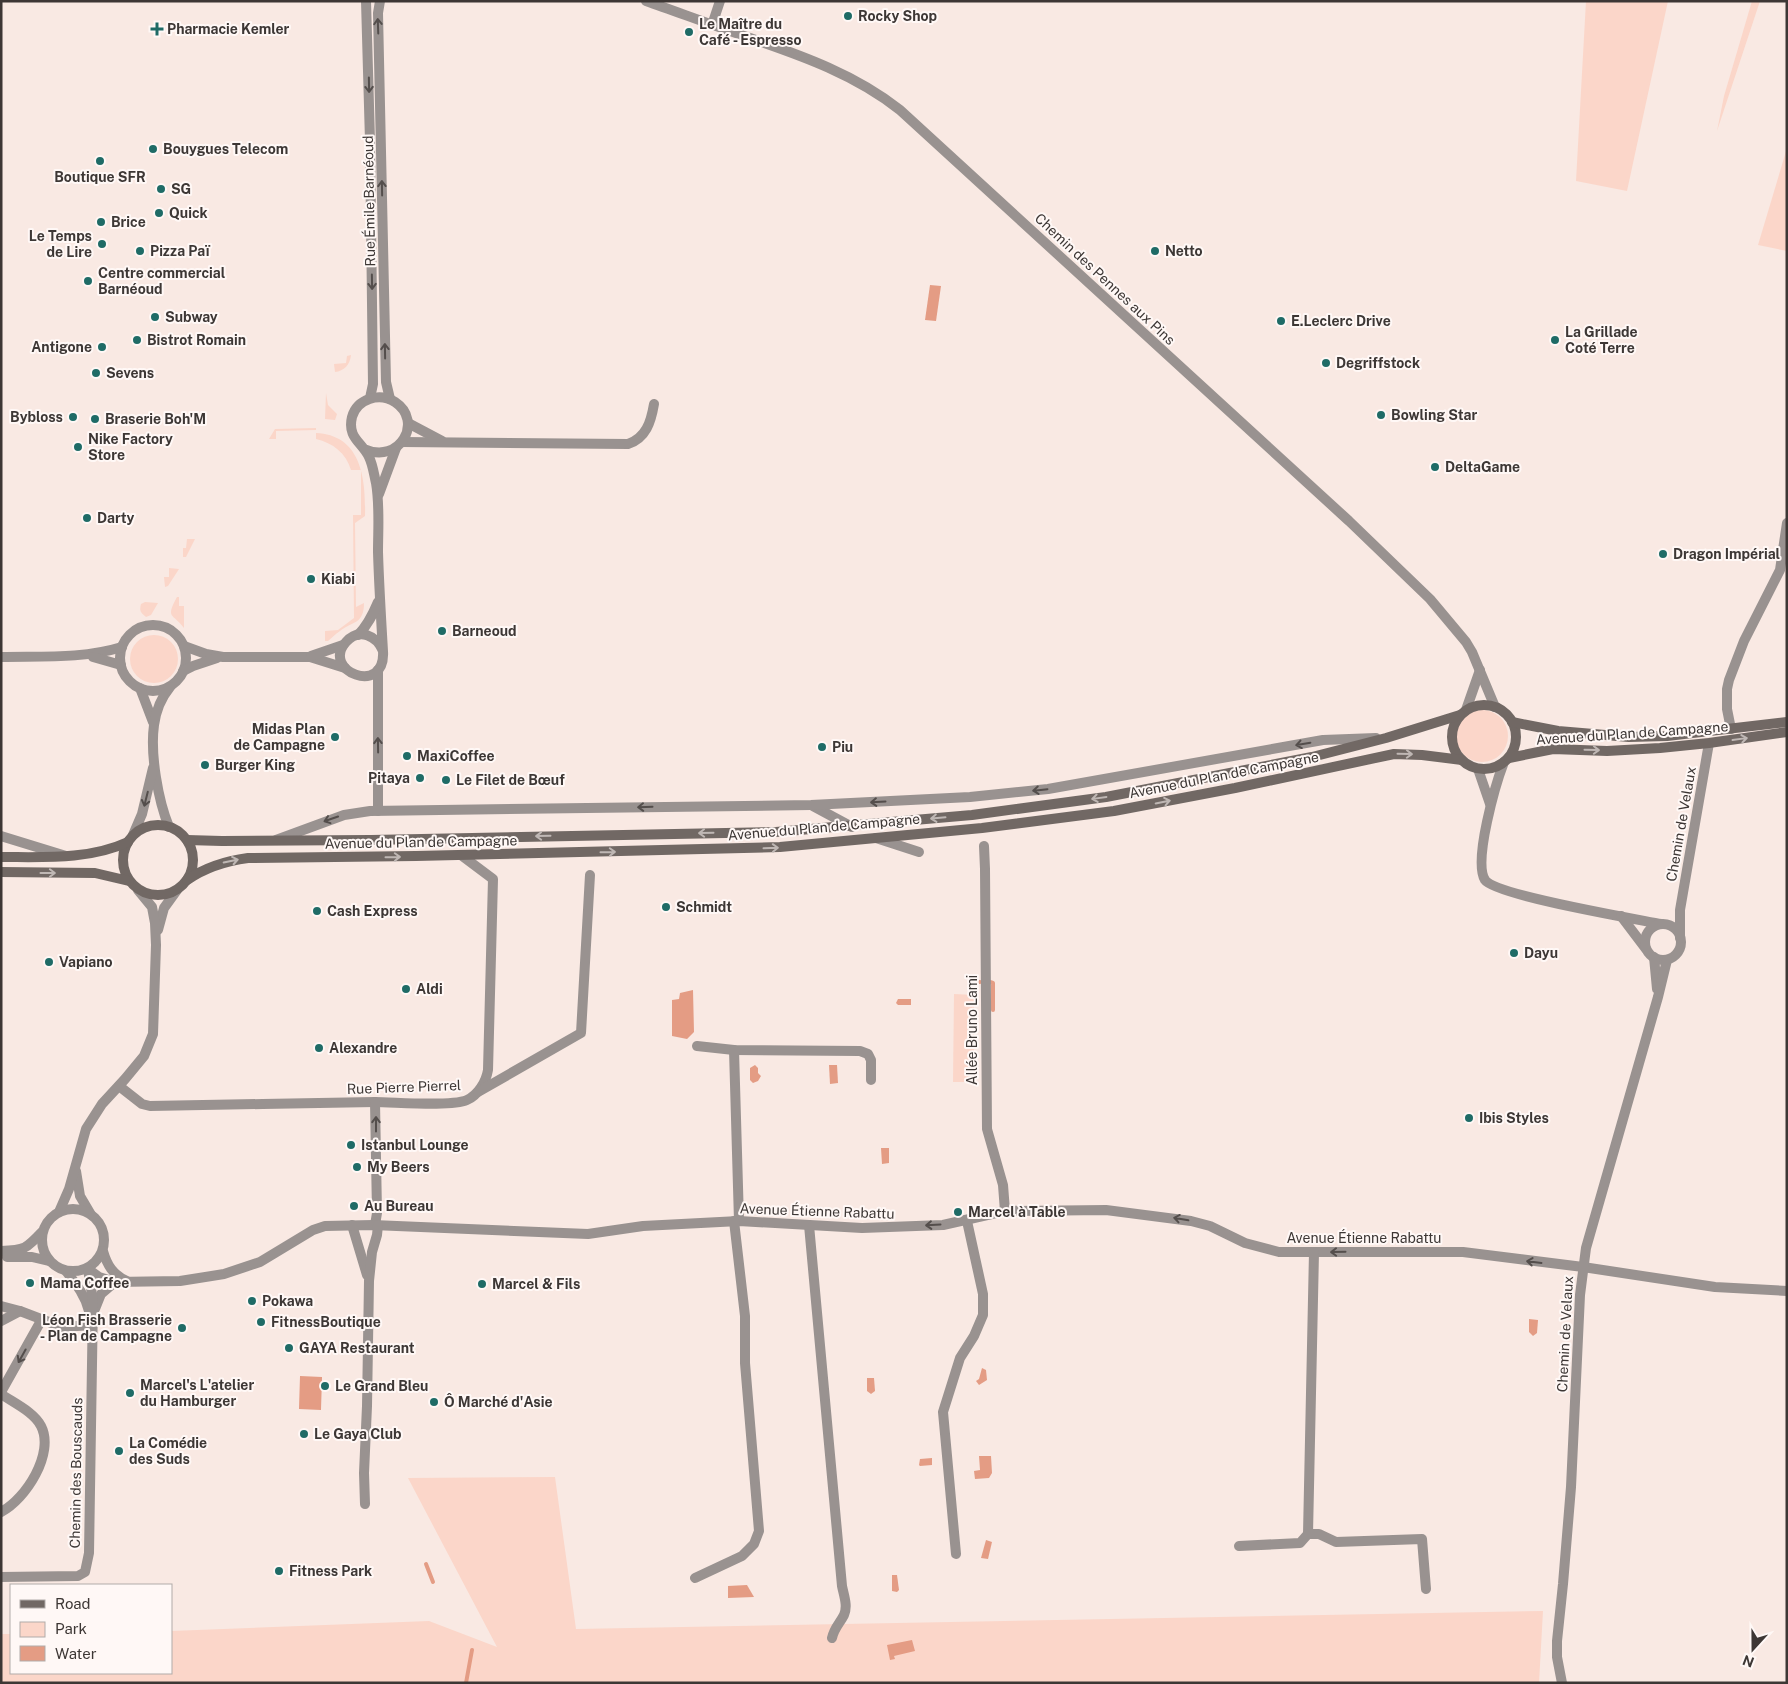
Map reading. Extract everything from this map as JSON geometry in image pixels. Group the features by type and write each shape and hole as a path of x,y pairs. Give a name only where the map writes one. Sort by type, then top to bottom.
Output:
{"main road":[{"path":"1475,706 1495,707 1504,712 1512,722 1516,738 1514,748 1506,760 1496,767 1478,769 1469,766 1462,760 1454,748 1452,733 1455,723 1463,713 1475,706"},
{"name":"Avenue du Plan de Campagne","path":"186,840 222,842 776,832 852,827 972,815 1106,797 1312,757 1386,738 1463,713"},
{"name":"Avenue du Plan de Campagne","path":"1512,722 1558,731 1629,737 1667,736 1787,722"},
{"name":"Avenue du Plan de Campagne","path":"1506,760 1553,749 1607,751 1709,743 1787,732"},
{"name":"Avenue du Plan de Campagne","path":"187,880 215,865 248,858 780,848 1114,811 1235,788 1394,754 1462,760"},
{"path":"1,857 67,856 103,851 131,838 150,826 160,825 169,827 181,834 186,840 193,856 191,873 187,880 177,890 162,895 154,895 138,890 129,881 123,866 123,857 131,838"},
{"path":"1,872 95,873 116,876 129,881"}],"street":[{"name":"Rue Émile Barnéoud","path":"366,1 374,384 370,398"},
{"name":"Rue Émile Barnéoud","path":"380,1 378,13 386,382 390,399"},
{"name":"Chemin des Pennes aux Pins","path":"646,1 784,50 843,74 883,96 900,110 1409,578 1466,642 1495,707"},
{"path":"712,24 720,1"},
{"path":"310,656 345,668 357,676 372,675 382,665 378,498 372,464 364,449 353,435 352,418 360,405 370,398 382,397 390,399 403,410 408,423 406,435 391,459 378,498"},
{"path":"364,449 380,453 388,452 399,445 445,442 628,444 638,441 645,433 652,416 654,404"},
{"path":"408,423 445,442"},
{"path":"1731,728 1727,709 1729,680 1744,641 1780,570 1787,523"},
{"path":"358,635 365,628 373,614 379,598"},
{"path":"149,625 158,625 170,630 184,646 186,663 183,671 178,679 162,690 151,691 140,688 125,674 121,665 122,648 126,639 132,632 149,625"},
{"path":"184,646 206,654 223,657 310,656 343,645 352,637 358,635 370,636 376,639 383,651"},
{"path":"343,645 341,656 345,668"},
{"path":"1,657 80,655 122,648"},
{"path":"80,655 104,659 121,665"},
{"path":"183,671 223,657"},
{"path":"378,670 378,811"},
{"path":"1463,713 1480,670"},
{"path":"154,724 162,697 171,685"},
{"path":"140,688 150,709 154,724 154,762 161,807 169,827"},
{"path":"275,840 344,815 378,811 811,805 961,798 1048,790 1323,740 1386,738"},
{"name":"Chemin de Velaux","path":"1680,938 1680,910 1709,743"},
{"path":"1506,760 1490,804 1486,825 1483,872 1486,880 1499,889 1527,897 1621,916 1665,925 1678,933 1680,938 1681,944 1676,954 1667,960 1654,957 1621,916"},
{"path":"131,838 142,814 154,762"},
{"path":"1478,769 1490,804"},
{"path":"811,805 852,827"},
{"path":"1,836 67,856"},
{"path":"876,838 918,852"},
{"name":"Allée Bruno Lami","path":"984,846 986,868 987,1129 1002,1185 1005,1211"},
{"name":"Rue Pierre Pierrel","path":"119,1086 142,1104 150,1106 461,1101 478,1092 486,1079 488,1070 494,878 461,855"},
{"path":"478,1092 581,1033 590,875"},
{"path":"59,1212 69,1189 86,1129 94,1114 144,1056 153,1034 155,923 152,907 138,890"},
{"path":"156,945 162,914 177,890"},
{"name":"Chemin de Velaux","path":"1665,925 1680,910"},
{"path":"1646,949 1646,938 1651,929 1665,925"},
{"name":"Chemin de Velaux","path":"1654,957 1658,997"},
{"name":"Chemin de Velaux","path":"1562,1683 1557,1657 1557,1641 1571,1487 1583,1267 1599,1200 1667,960"},
{"path":"697,1046 734,1050 860,1051 868,1054 871,1080"},
{"path":"695,1578 742,1556 754,1544 759,1531 745,1363 745,1316 737,1221 734,1050"},
{"path":"365,1504 364,1473 369,1281 372,1252 378,1235 375,1225 377,1213 375,1102"},
{"path":"76,1162 80,1196 90,1214 101,1226 104,1234 103,1251 106,1260 114,1272 128,1281"},
{"path":"1,1252 17,1251 26,1248 42,1232 52,1217 59,1212 75,1209 90,1214"},
{"name":"Avenue Étienne Rabattu","path":"115,1282 187,1280 232,1272 260,1262 313,1230 325,1226 375,1225 588,1234 643,1226 737,1221 890,1228 943,1225 1005,1211 1106,1210 1177,1218 1210,1226 1244,1243 1279,1252 1463,1252 1583,1267 1715,1287 1787,1291"},
{"path":"956,1554 943,1412 960,1358 974,1336 983,1315 983,1294 967,1221"},
{"path":"809,1225 841,1577 846,1609 844,1617 832,1638"},
{"path":"352,1226 369,1281"},
{"path":"42,1232 43,1252 56,1267 66,1271 74,1272 88,1269 96,1262 103,1251"},
{"path":"1239,1546 1300,1543 1308,1534 1314,1252"},
{"path":"1,1258 32,1257 49,1261"},
{"path":"88,1269 99,1277 115,1282"},
{"name":"Chemin des Bouscauds","path":"1,1577 78,1576 85,1572 89,1553 93,1301 88,1269"},
{"name":"Chemin des Bouscauds","path":"66,1271 86,1298 92,1322"},
{"name":"Chemin des Bouscauds","path":"92,1322 99,1298 115,1282"},
{"path":"1,1306 62,1327 92,1322"},
{"path":"1,1321 20,1311"},
{"path":"1,1512 15,1503 26,1491 42,1457 45,1442 40,1425 34,1417 1,1393 42,1319"},
{"path":"1308,1534 1318,1534 1336,1542 1422,1539 1426,1589"}],"green space":[{"path":"1586,1 1668,1 1627,191 1576,181"},
{"path":"1752,1 1760,1 1717,131 1724,96"},
{"path":"1787,148 1787,251 1758,245"},
{"path":"351,355 346,367 335,372 334,364 346,363 347,356"},
{"path":"326,393 328,405 337,414 335,420 325,419"},
{"path":"316,428 316,430 276,431 276,439 269,439 275,429"},
{"path":"316,433 331,436 343,442 352,451 361,470 351,470 342,454 328,443 316,439"},
{"path":"361,471 365,516 355,523 356,607 364,603 364,610 357,621 338,632 328,641 325,641 325,631 338,630 354,618 353,515 361,515"},
{"path":"187,539 195,539 186,557 183,557 183,548 186,548"},
{"path":"169,568 179,569 168,586 165,587 164,577 169,577"},
{"path":"177,597 179,597 179,606 184,606 184,628 171,613"},
{"path":"145,602 158,603 151,615 146,617 140,610 141,604"},
{"path":"149,635 159,635 168,639 174,645 177,650 177,668 168,679 159,683 149,683 140,679 134,673 130,664 130,654 134,645 140,639"},
{"path":"1482,710 1492,712 1500,718 1506,726 1508,736 1506,746 1500,754 1492,760 1482,762 1472,760 1464,754 1458,746 1456,736 1458,726 1464,718 1472,712"},
{"path":"954,994 974,995 974,1082 953,1082"},
{"path":"555,1477 576,1629 1543,1611 1539,1683 1,1683 1,1634 10,1634 10,1674 172,1674 172,1631 429,1621 497,1647 408,1478"}],"water":[{"path":"930,285 941,286 936,321 925,320"},
{"path":"693,990 694,1032 687,1039 672,1036 672,1000 679,999 680,993"},
{"path":"898,999 911,999 911,1005 898,1005 896,1003"},
{"path":"755,1065 761,1076 758,1081 753,1083 750,1080 750,1068"},
{"path":"829,1065 837,1065 838,1083 830,1084"},
{"path":"881,1148 889,1148 889,1163 882,1164"},
{"path":"1529,1319 1538,1320 1537,1333 1533,1336 1529,1332"},
{"path":"982,1368 986,1370 987,1380 979,1385 976,1381 979,1379"},
{"path":"300,1376 322,1377 321,1410 299,1409"},
{"path":"867,1378 874,1378 875,1391 871,1394 867,1391"},
{"path":"979,1456 991,1456 992,1473 989,1478 975,1479 974,1471 980,1470"},
{"path":"932,1458 932,1465 919,1465 920,1459"},
{"path":"986,1540 992,1542 988,1559 981,1558"},
{"path":"892,1575 897,1575 899,1590 897,1592 892,1591"},
{"path":"747,1585 754,1597 728,1598 728,1586"},
{"path":"912,1640 915,1651 894,1656 895,1659 890,1660 887,1645"}],"waterway":[{"path":"990,982 993,983 993,1010"},
{"path":"426,1564 433,1582"},
{"path":"466,1683 472,1650"}],"place":[{"name":"Rocky Shop","path":"848,16"},
{"name":"Pharmacie Kemler","path":"157,29"},
{"name":"Le Maître du Café - Espresso","path":"689,32"},
{"name":"Bouygues Telecom","path":"153,149"},
{"name":"Boutique SFR","path":"100,161"},
{"name":"SG","path":"161,189"},
{"name":"Quick","path":"159,213"},
{"name":"Brice","path":"101,222"},
{"name":"Le Temps de Lire","path":"102,244"},
{"name":"Pizza Paï","path":"140,251"},
{"name":"Netto","path":"1155,251"},
{"name":"Centre commercial Barnéoud","path":"88,281"},
{"name":"Subway","path":"155,317"},
{"name":"E.Leclerc Drive","path":"1281,321"},
{"name":"Bistrot Romain","path":"137,340"},
{"name":"La Grillade Coté Terre","path":"1555,340"},
{"name":"Antigone","path":"102,347"},
{"name":"Degriffstock","path":"1326,363"},
{"name":"Sevens","path":"96,373"},
{"name":"Bowling Star","path":"1381,415"},
{"name":"Bybloss","path":"73,417"},
{"name":"Braserie Boh'M","path":"95,419"},
{"name":"Nike Factory Store","path":"78,447"},
{"name":"DeltaGame","path":"1435,467"},
{"name":"Darty","path":"87,518"},
{"name":"Dragon Impérial","path":"1663,554"},
{"name":"Kiabi","path":"311,579"},
{"name":"Barneoud","path":"442,631"},
{"name":"Midas Plan de Campagne","path":"335,737"},
{"name":"Piu","path":"822,747"},
{"name":"MaxiCoffee","path":"407,756"},
{"name":"Burger King","path":"205,765"},
{"name":"Pitaya","path":"420,778"},
{"name":"Le Filet de Bœuf","path":"446,780"},
{"name":"Schmidt","path":"666,907"},
{"name":"Cash Express","path":"317,911"},
{"name":"Dayu","path":"1514,953"},
{"name":"Vapiano","path":"49,962"},
{"name":"Aldi","path":"406,989"},
{"name":"Alexandre","path":"319,1048"},
{"name":"Ibis Styles","path":"1469,1118"},
{"name":"Istanbul Lounge","path":"351,1145"},
{"name":"My Beers","path":"357,1167"},
{"name":"Au Bureau","path":"354,1206"},
{"name":"Marcel à Table","path":"958,1212"},
{"name":"Mama Coffee","path":"30,1283"},
{"name":"Marcel & Fils","path":"482,1284"},
{"name":"Pokawa","path":"252,1301"},
{"name":"FitnessBoutique","path":"261,1322"},
{"name":"Léon Fish Brasserie - Plan de Campagne","path":"182,1328"},
{"name":"GAYA Restaurant","path":"289,1348"},
{"name":"Le Grand Bleu","path":"325,1386"},
{"name":"Marcel's L'atelier du Hamburger","path":"130,1393"},
{"name":"Ô Marché d'Asie","path":"434,1402"},
{"name":"Le Gaya Club","path":"304,1434"},
{"name":"La Comédie des Suds","path":"119,1451"},
{"name":"Fitness Park","path":"279,1571"}]}
